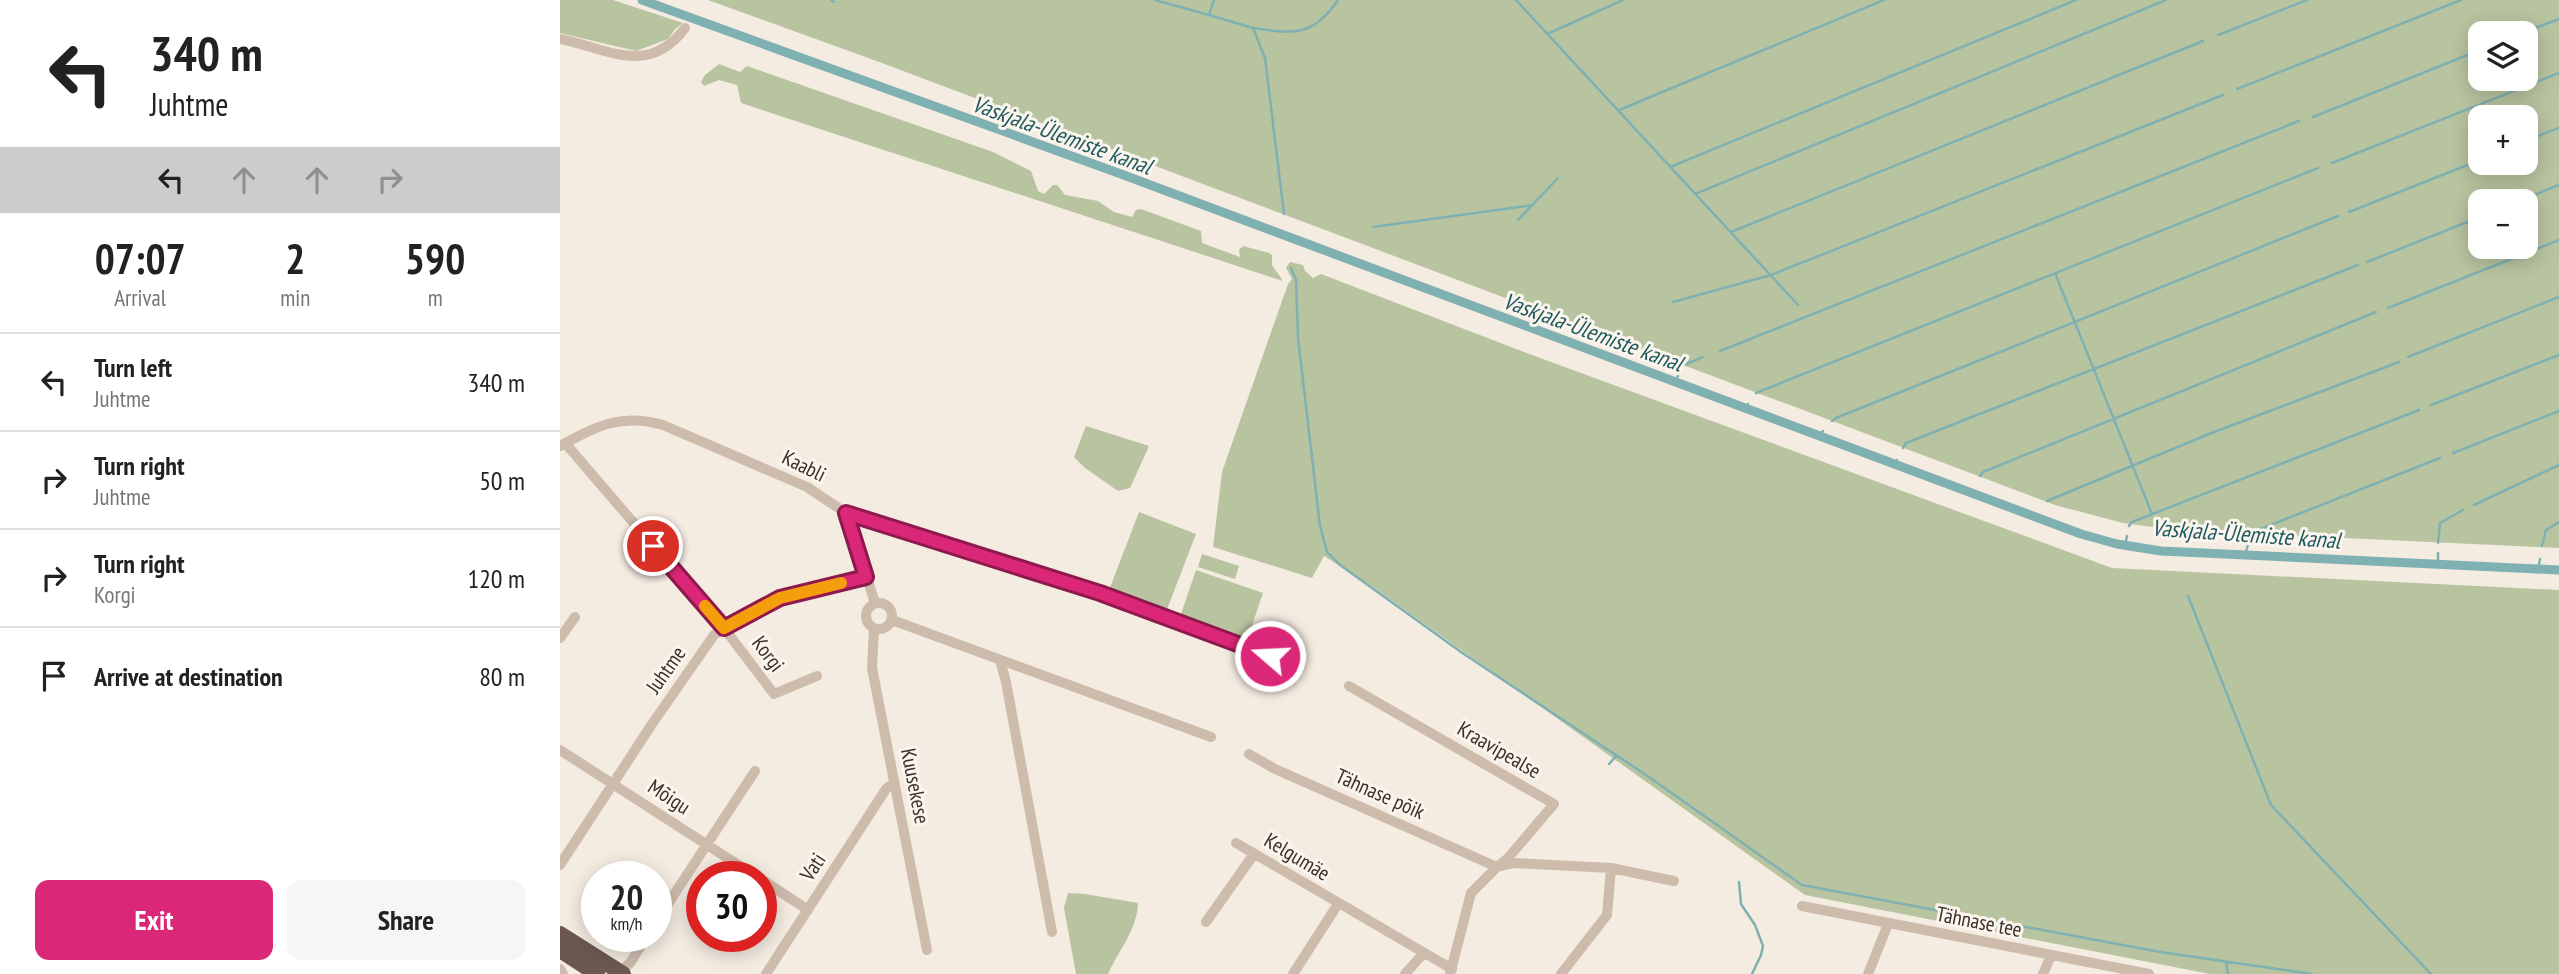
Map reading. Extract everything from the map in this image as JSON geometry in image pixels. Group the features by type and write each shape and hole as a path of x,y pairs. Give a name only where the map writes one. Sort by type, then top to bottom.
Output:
{"highway":[{"path":"560,934 620,973"},
{"path":"560,950 597,974"}],"street":[{"path":"560,39 635,58 663,50 685,28"},
{"name":"Kaabli","path":"563,444 610,422 629,419 647,421 807,486 846,513 1100,593 1270,656"},
{"name":"Korgi","path":"563,444 724,628 774,694 817,676"},
{"path":"846,513 875,603"},
{"name":"Juhtme","path":"560,865 612,783 714,635 780,598 866,577"},
{"path":"875,603 886,605 890,609 892,620"},
{"path":"875,603 865,616 869,626 874,629 885,628 892,620"},
{"path":"560,638 575,617"},
{"path":"892,620 1211,737"},
{"name":"Kuusekese","path":"874,629 872,668 927,950"},
{"path":"1000,660 1052,932"},
{"name":"Kraavipealse","path":"1349,686 1554,804 1508,858 1497,867"},
{"name":"Mõigu","path":"560,750 733,861"},
{"name":"Tähnase põik","path":"1249,754 1275,769 1497,867"},
{"path":"672,898 755,771"},
{"name":"Vati","path":"766,974 886,789 894,783"},
{"name":"Kelgumäe","path":"1236,844 1451,972"},
{"path":"1206,922 1254,854"},
{"path":"1451,972 1471,893 1497,867 1514,863 1611,868 1674,881"},
{"path":"1561,974 1607,915 1611,868"},
{"name":"Mõigu","path":"777,890 808,910"},
{"name":"Kelgumäe","path":"1293,974 1338,904"},
{"name":"Tähnase tee","path":"1802,906 2149,974"},
{"path":"1868,974 1888,924"},
{"path":"620,973 637,952"},
{"path":"1405,974 1423,954"},
{"path":"2043,974 2051,956"},
{"path":"560,969 563,974"}],"green space":[{"path":"560,0 613,0 683,23 668,39 636,51 560,33"},
{"path":"708,0 2559,0 2559,548 2175,530 2123,523 2055,505"},
{"path":"719,64 740,72 747,66 993,152 1031,171 1038,191 1044,194 1053,185 1057,185 1065,195 1098,201 1114,212 1132,217 1136,210 1141,209 1201,231 1202,243 1240,257 1239,250 1243,246 1269,253 1272,255 1272,265 1283,281 741,103 737,85 719,80 704,86 701,82 705,75"},
{"path":"1290,262 1303,265 1313,278 1321,274 1532,355 2112,568 2559,590 2559,974 2210,974 1805,895 1370,585 1324,556 1312,578 1213,547 1222,472 1292,279 1286,268"},
{"path":"1086,426 1149,446 1130,488 1118,491 1074,457"},
{"path":"1139,512 1196,534 1166,612 1109,590"},
{"path":"1202,554 1239,566 1235,579 1198,567"},
{"path":"1196,570 1263,593 1247,640 1180,617"},
{"path":"1068,893 1138,903 1131,931 1108,974 1076,974 1064,908"}],"waterway":[{"name":"Vaskjala-Ülemiste kanal","path":"642,0 1121,174 2081,534 2117,544 2161,551 2559,570"},
{"path":"1155,0 1209,15"},
{"path":"1214,0 1209,15 1253,28 1265,58 1284,214"},
{"path":"1253,28 1291,32 1311,27 1320,21 1338,0"},
{"path":"1516,0 1798,305"},
{"path":"1547,34 1623,0"},
{"path":"1619,110 1884,0"},
{"path":"1670,167 2076,0"},
{"path":"1695,194 2166,0"},
{"path":"2218,35 2307,0"},
{"path":"2237,89 2461,0"},
{"path":"2538,27 2559,19"},
{"path":"1731,232 2203,41"},
{"path":"2313,117 2468,55"},
{"path":"2332,163 2559,73"},
{"path":"1673,302 1771,275 2223,95"},
{"path":"1720,351 2299,121"},
{"path":"2538,136 2559,128"},
{"path":"2349,212 2468,165"},
{"path":"1756,393 2318,168"},
{"path":"1518,220 1558,178"},
{"path":"2538,193 2559,185"},
{"path":"1373,227 1533,205"},
{"path":"1832,421 2338,216"},
{"path":"2367,262 2468,222"},
{"path":"2388,308 2559,240"},
{"path":"1903,448 1906,443 2358,265"},
{"path":"1291,268 1296,280 1298,338 1320,526 1327,552 1340,565 1461,652 1649,777 1802,885 2160,952 2312,974"},
{"path":"2055,273 2152,514"},
{"path":"2408,357 2559,297"},
{"path":"1980,476 1983,472 2376,312"},
{"path":"2431,405 2559,355"},
{"path":"1684,365 1703,357"},
{"path":"2047,501 2209,434 2399,362"},
{"name":"Vaskjala-Ülemiste kanal","path":"1674,383 1678,376"},
{"name":"Vaskjala-Ülemiste kanal","path":"1745,409 1748,404"},
{"path":"2129,526 2132,522 2419,410"},
{"path":"2453,453 2559,411"},
{"name":"Vaskjala-Ülemiste kanal","path":"1818,436 1823,431"},
{"path":"2253,532 2440,458"},
{"name":"Vaskjala-Ülemiste kanal","path":"1894,464 1897,460"},
{"path":"2474,505 2559,465"},
{"path":"2438,543 2440,523 2463,510"},
{"path":"2542,546 2546,530 2559,522"},
{"path":"2125,545 2127,536"},
{"path":"2245,555 2248,545"},
{"path":"2438,553 2438,564"},
{"path":"2538,569 2540,559"},
{"path":"2188,596 2271,805 2431,974"},
{"path":"1609,764 1616,756"},
{"path":"1739,882 1741,904 1755,925 1763,946 1752,974"},
{"path":"2226,961 2228,974"}],"slow traffic":[{"path":"705,606 724,628 780,598 841,583"}],"route":[{"path":"653,546 724,628 780,598 866,577 846,513 911,531 1023,570 1100,593 1270,656"}]}
